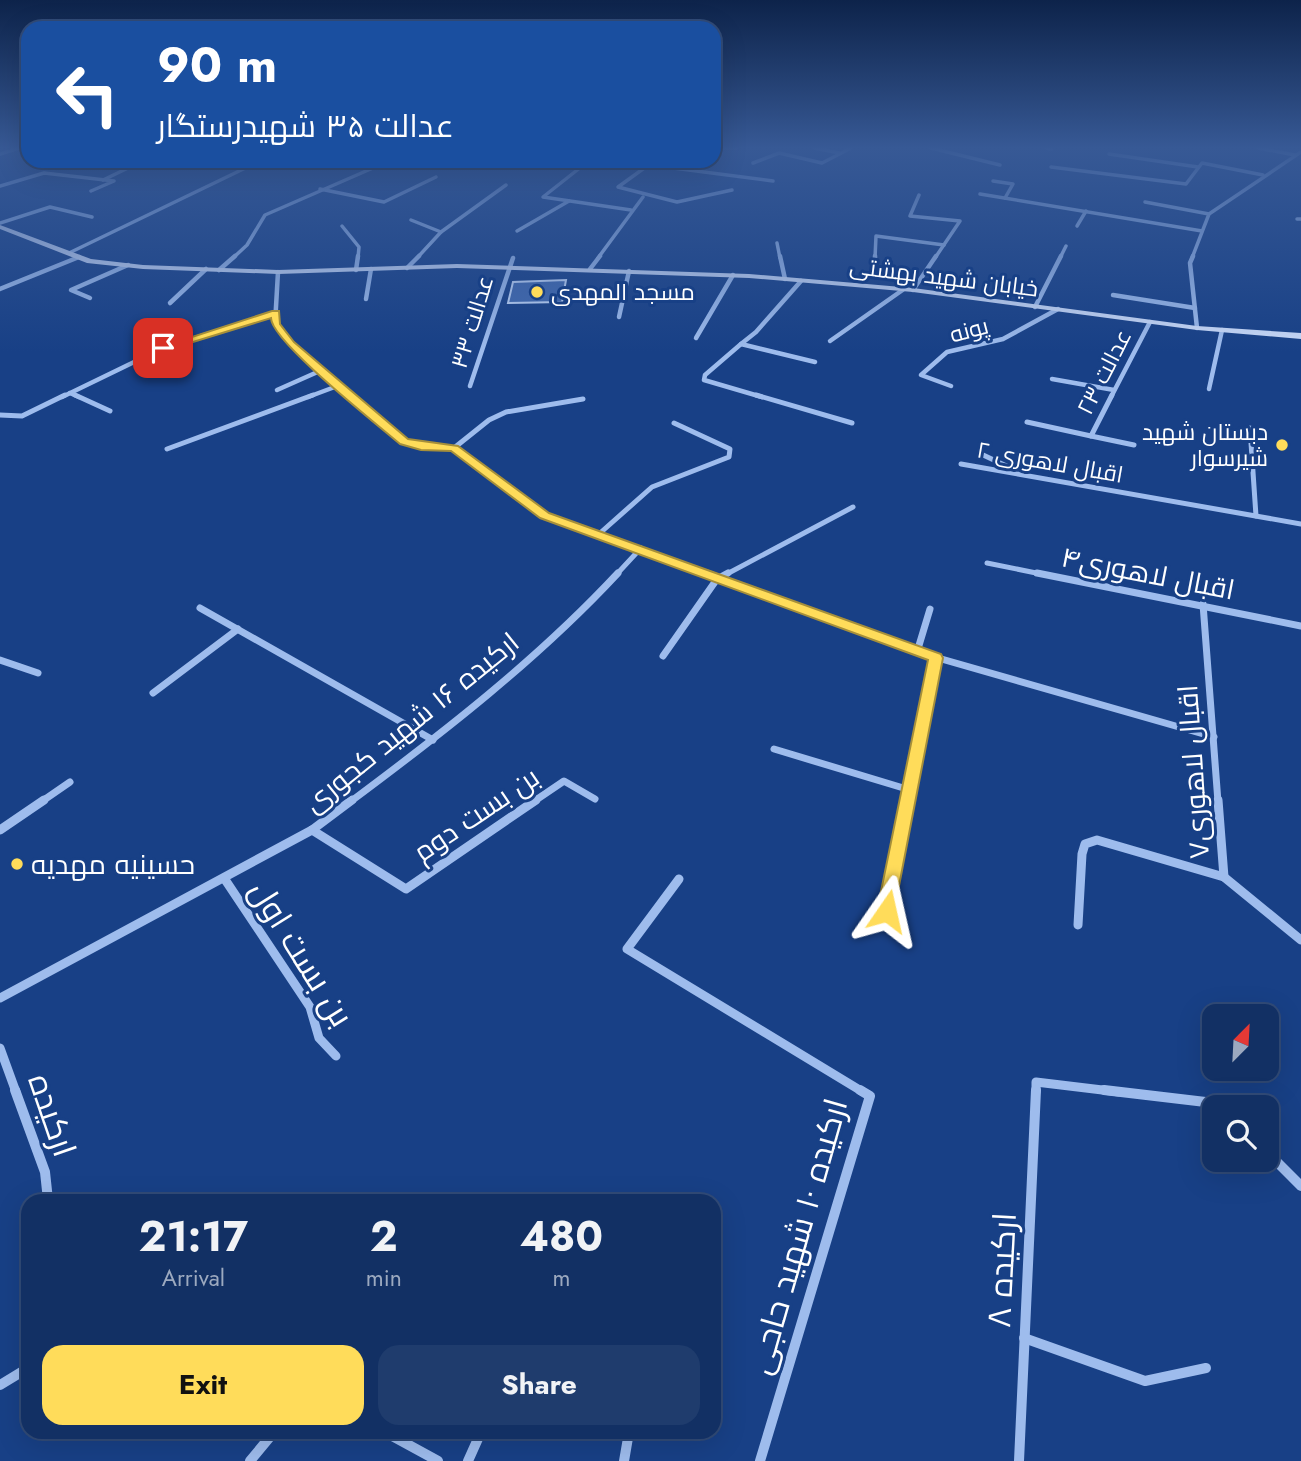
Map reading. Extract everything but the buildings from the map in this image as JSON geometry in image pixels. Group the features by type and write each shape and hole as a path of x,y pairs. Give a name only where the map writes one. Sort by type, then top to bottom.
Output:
{"main road":[{"name":"خیابان شهید بهشتی","path":"1,227 79,257 128,265 278,272 508,267 733,275 908,290 1197,328 1301,336"}],"street":[{"path":"1,227 28,216"},
{"path":"69,253 146,216"},
{"path":"219,270 247,245 264,216"},
{"path":"407,268 441,232 466,216"},
{"path":"517,231 543,216"},
{"path":"590,269 627,216"},
{"path":"830,341 908,290 960,221 912,216"},
{"path":"1077,226 1083,216"},
{"path":"1116,216 1202,231"},
{"path":"1197,328 1190,263 1208,216"},
{"path":"411,220 441,232"},
{"path":"342,226 359,247 356,270"},
{"path":"875,264 876,236 944,245"},
{"path":"777,243 785,279"},
{"path":"1035,307 1066,246"},
{"path":"0,289 79,257"},
{"name":"عدالت ۳۳","path":"470,386 513,258"},
{"path":"90,298 71,290 128,265"},
{"path":"170,303 206,269"},
{"path":"366,299 371,269"},
{"path":"619,317 629,271"},
{"path":"278,272 275,324 291,344 404,442 421,447 454,448 544,515 641,548 717,579 936,658 1214,737"},
{"path":"696,338 733,275"},
{"path":"801,281 756,332 705,375 704,380 852,423"},
{"path":"1113,295 1195,307"},
{"name":"پونه","path":"951,386 921,376 947,352 1003,339 1058,309"},
{"path":"0,415 22,416 163,348 275,313"},
{"name":"عدالت ۲۳","path":"1133,445 1090,436 1150,322"},
{"path":"1209,389 1222,330"},
{"path":"741,344 815,362"},
{"path":"277,390 322,370"},
{"path":"1052,379 1114,390"},
{"path":"167,449 340,385"},
{"path":"70,393 110,411"},
{"path":"454,448 489,420 506,412 583,399"},
{"path":"1027,422 1090,436"},
{"path":"599,534 652,487 729,457 730,449 674,423"},
{"path":"1250,428 1256,516"},
{"path":"981,454 1026,475"},
{"name":"اقبال لاهوری ۲","path":"961,464 1301,524"},
{"path":"663,656 717,579 853,507"},
{"name":"ارکیده ۱۶ شهید کجوری","path":"0,998 312,830 433,740 583,610 641,548"},
{"name":"اقبال لاهوری۴","path":"987,563 1203,604 1301,626"},
{"name":"اقبال لاهوری۷","path":"1078,925 1082,854 1085,844 1097,840 1224,877 1203,604"},
{"path":"200,608 433,740"},
{"path":"918,652 930,608"},
{"path":"153,694 238,629"},
{"path":"887,911 936,658"},
{"path":"0,660 38,673"},
{"path":"774,749 910,790"},
{"name":"بن بست دوم","path":"312,830 406,889 564,781 595,799"},
{"path":"0,830 70,782"},
{"path":"1224,877 1301,940"},
{"name":"بن بست اول","path":"224,878 310,1007 319,1038 336,1056"},
{"name":"ارکیده ۱۰ شهید حاجی","path":"679,879 627,949 870,1096 760,1461"},
{"name":"ارکیده","path":"0,1048 45,1172 47,1194"},
{"name":"ارکیده ۸","path":"1019,1461 1035,1082 1202,1102"},
{"path":"1279,1164 1301,1186"},
{"path":"1024,1338 1145,1381 1206,1368"},
{"path":"0,1385 21,1372"},
{"path":"250,1461 268,1439"},
{"path":"398,1439 438,1461"},
{"path":"468,1461 478,1439"},
{"path":"624,1461 628,1439"}],"place":[{"name":"مسجد المهدی","path":"537,292"},
{"name":"دبستان شهید شیرسوار","path":"1282,445"},
{"name":"حسینیه مهدیه","path":"17,864"}],"route":[{"path":"163,348 275,313 275,324 291,344 404,442 421,447 454,448 544,515 561,522 641,548 742,588 936,658 887,911"}]}
